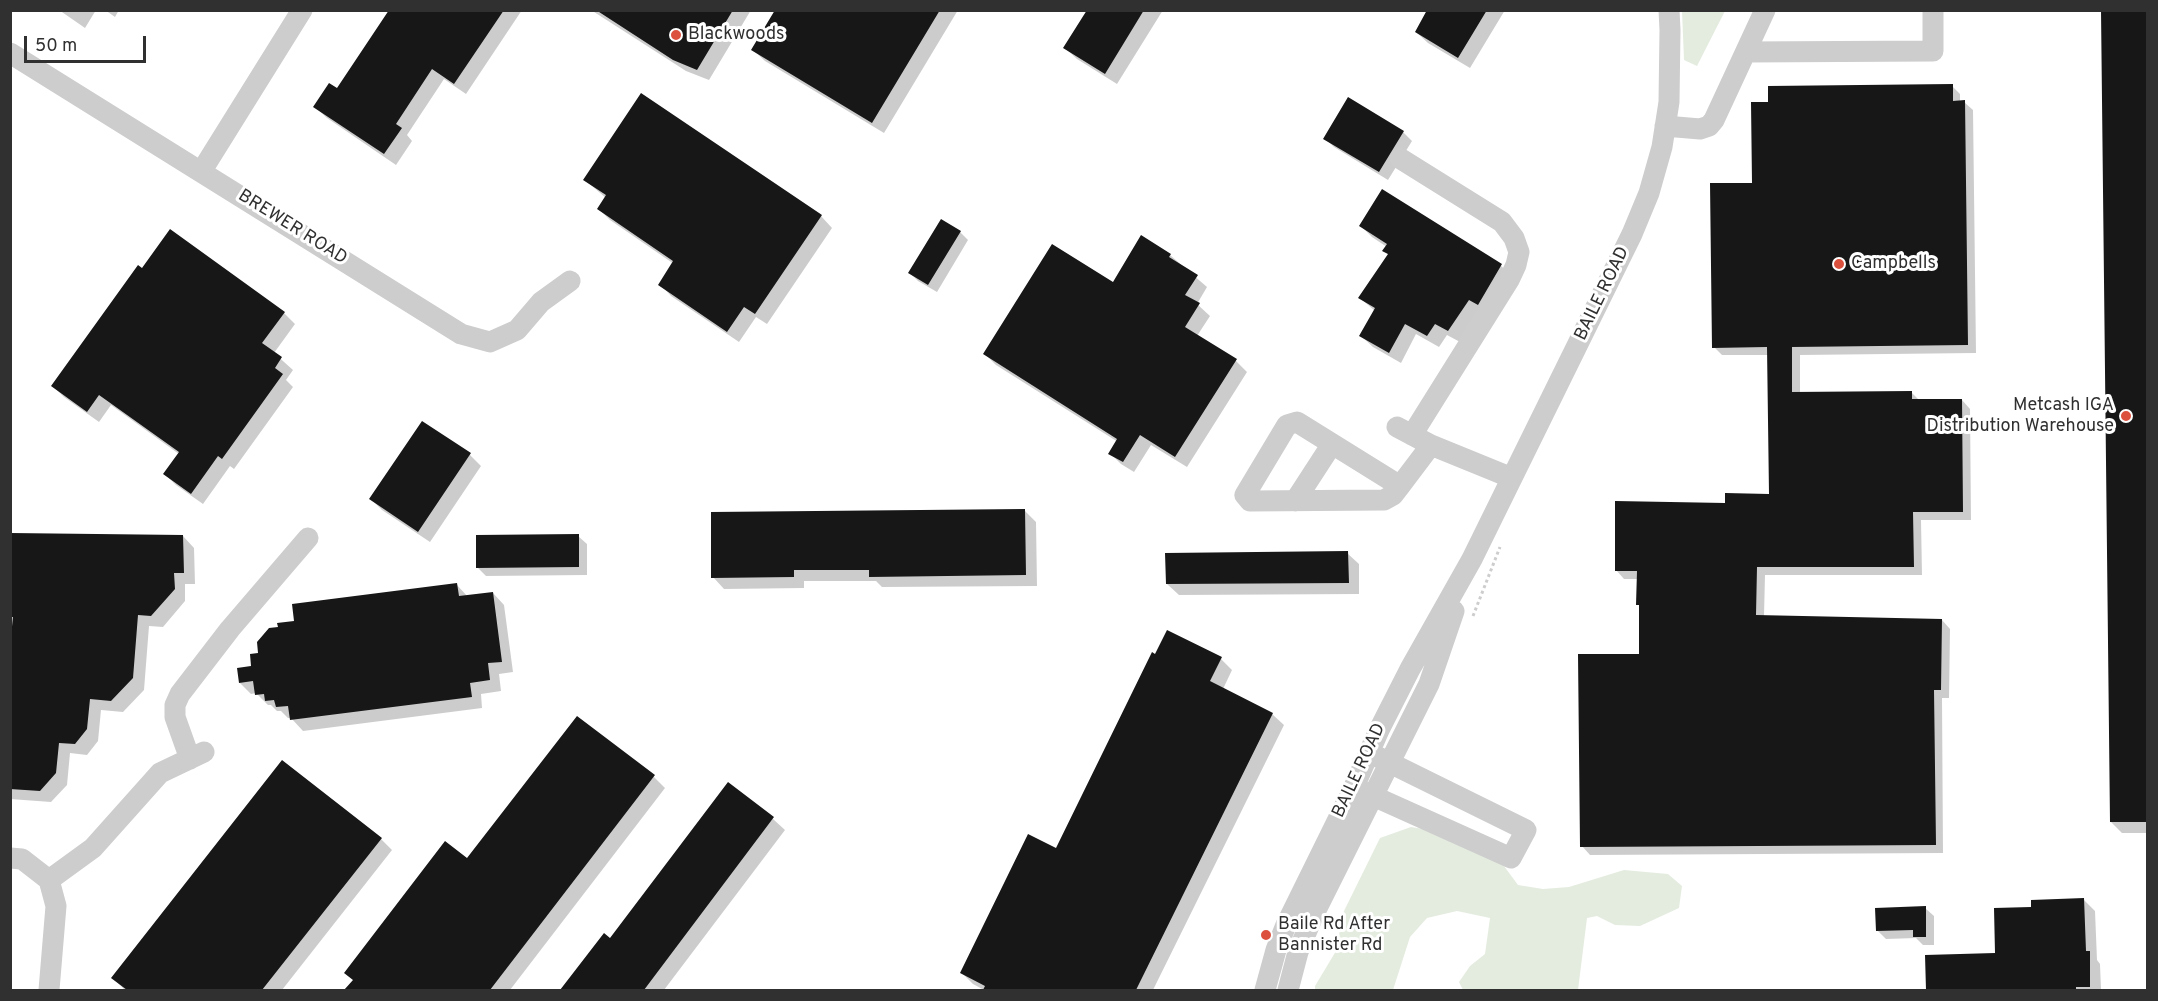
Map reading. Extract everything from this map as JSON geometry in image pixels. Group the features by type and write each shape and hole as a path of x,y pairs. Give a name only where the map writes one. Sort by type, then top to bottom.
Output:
{"street":[{"path":"201,172 302,10"},
{"name":"BAILE ROAD","path":"1265,990 1276,950 1286,925 1354,788 1379,730 1410,669 1472,559 1632,234 1662,147 1669,102 1669,10"},
{"path":"1665,126 1700,129 1709,126 1714,120 1766,10"},
{"path":"1746,52 1933,51 1933,10"},
{"name":"BREWER ROAD","path":"10,52 461,334 490,342 517,330 541,302 570,281"},
{"path":"1400,486 1297,422 1287,425 1245,495 1250,501 1294,501 1384,500 1392,495 1400,486 1414,436 1516,265 1519,252 1514,238 1502,222 1401,159"},
{"path":"1414,436 1512,478"},
{"path":"1294,501 1332,444"},
{"path":"49,880 93,849 160,773 197,755 175,717 175,705 180,694 230,629 308,538"},
{"name":"BAILE ROAD","path":"1288,990 1298,952 1314,914 1429,684 1472,559"},
{"path":"1354,788 1511,858 1526,830 1369,754"},
{"path":"1470,838 1485,809"},
{"path":"10,858 22,860 49,880 56,906 49,990"}],"shaded area":[{"path":"1682,11 1725,11 1697,66 1684,60"},
{"path":"1411,827 1441,832 1504,866 1518,885 1543,889 1569,887 1624,870 1668,874 1682,886 1679,908 1640,926 1615,925 1597,916 1587,918 1578,990 1463,990 1459,982 1470,966 1485,954 1490,918 1457,911 1427,918 1410,937 1393,990 1315,990 1315,986 1336,951 1343,913 1380,838"}],"building":[{"path":"389,10 504,10 454,84 432,69 396,124 402,128 384,154 313,107 329,83 337,88"},
{"name":"Blackwoods","path":"596,10 733,10 697,70 673,60"},
{"path":"775,10 940,10 872,123 751,50"},
{"path":"1087,10 1144,10 1105,74 1063,48"},
{"path":"1427,10 1487,10 1458,58 1415,32"},
{"name":"Metcash IGA Distribution Warehouse","path":"2101,10 2148,10 2148,822 2110,822"},
{"path":"1953,84 1953,101 1965,100 1968,345 1792,347 1792,392 1912,391 1912,399 1962,399 1963,512 1913,512 1914,567 1757,567 1756,615 1942,619 1941,690 1934,690 1936,845 1580,847 1578,654 1639,654 1639,605 1636,605 1637,571 1615,571 1615,501 1725,503 1725,493 1769,494 1767,347 1712,348 1710,183 1752,183 1751,102 1768,102 1768,86"},
{"path":"641,93 822,215 755,314 744,307 727,332 658,285 673,261 597,209 606,195 583,180"},
{"path":"1348,97 1404,131 1379,172 1323,139"},
{"path":"1382,189 1502,264 1478,305 1469,300 1448,331 1435,324 1427,336 1405,324 1389,353 1359,336 1375,308 1358,298 1388,254 1382,251 1387,244 1359,226"},
{"path":"941,219 961,231 928,285 908,273"},
{"path":"170,229 285,312 262,343 282,357 275,368 283,374 222,459 218,456 191,494 163,474 179,452 99,395 87,412 51,386 138,265 142,268"},
{"path":"1141,235 1171,254 1169,257 1198,275 1185,295 1200,303 1185,327 1237,359 1175,457 1140,435 1123,462 1108,454 1117,439 983,354 1052,244 1113,282"},
{"path":"422,421 471,453 418,532 369,499"},
{"path":"1025,509 1026,575 869,577 869,570 794,570 794,577 711,578 711,512"},
{"path":"10,533 183,535 184,573 174,573 175,589 151,616 138,615 133,678 111,701 90,699 87,729 75,744 59,743 56,773 40,791 10,789 10,645 13,617 10,617"},
{"path":"579,534 579,567 476,568 476,535"},
{"path":"1348,551 1349,583 1166,584 1165,553"},
{"path":"457,583 459,596 493,592 502,662 488,663 490,680 470,683 472,697 290,720 288,706 276,707 274,700 265,701 264,694 255,695 253,681 239,683 237,668 251,666 250,654 258,653 257,642 269,628 278,627 277,623 294,621 292,604"},
{"path":"1167,630 1222,657 1210,681 1273,713 1136,990 983,990 985,986 960,973 1028,834 1056,848 1152,652 1155,654"},
{"path":"577,716 655,775 490,990 344,990 353,980 344,973 445,841 467,858"},
{"path":"282,760 382,838 262,990 127,990 111,978"},
{"path":"728,782 774,817 644,990 560,990 604,933 610,938"},
{"path":"2084,898 2086,951 2090,951 2090,987 2076,987 2076,990 1926,990 1925,955 1995,953 1994,908 2031,907 2031,900"},
{"path":"1926,906 1926,937 1913,937 1913,930 1876,931 1875,908"}],"place":[{"name":"Blackwoods","path":"676,35"},
{"name":"Campbells","path":"1839,264"},
{"name":"Metcash IGA Distribution Warehouse","path":"2126,416"},
{"name":"Baile Rd After Bannister Rd","path":"1266,935"}]}
